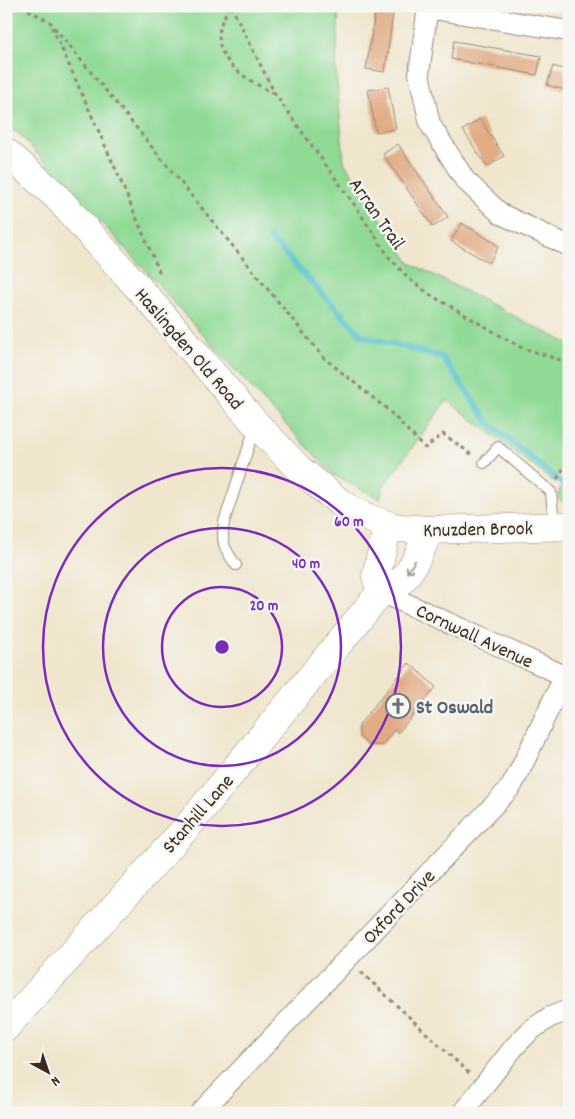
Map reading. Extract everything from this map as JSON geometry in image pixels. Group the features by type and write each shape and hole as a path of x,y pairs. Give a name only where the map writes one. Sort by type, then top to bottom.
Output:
{"main road":[{"name":"Haslingden Old Road","path":"6,152 55,195 152,303 256,424 298,468 353,511 388,525"},
{"name":"Knuzden Brook","path":"388,525 400,528 429,530 561,526"},
{"path":"381,592 376,576 388,525"},
{"name":"Stanhill Lane","path":"6,1027 187,827 381,592 398,584 418,555 429,530"}],"street":[{"path":"569,31 428,7 419,74 430,124 466,180 501,214 569,246"},
{"name":"Cornwall Avenue","path":"381,592 567,677"},
{"name":"Oxford Drive","path":"200,1113 511,787 567,677"},
{"path":"462,1113 515,1046 531,1030 550,1017 569,1010"}],"lane":[{"path":"236,565 225,548 222,536 224,522 256,424"},
{"path":"484,463 498,447 551,492 561,526"}],"path":[{"path":"21,6 50,22 324,358 388,410 425,448 444,434 484,463"},
{"path":"230,6 221,24 220,48 238,73 275,94"},
{"name":"Arran Trail","path":"230,6 275,94 356,207 389,257 408,278 429,294 520,347 569,363"},
{"path":"50,22 166,287 152,303"},
{"path":"554,482 569,460"},
{"path":"347,959 483,1086"}],"green space":[{"path":"6,6 339,6 336,71 344,162 410,263 569,344 569,458 562,465 554,482 447,400 383,487 380,499 334,475 270,408 18,133 6,127"},
{"path":"569,469 569,509 557,496"}],"building":[{"path":"376,6 394,6 385,72 366,69"},
{"path":"454,41 541,56 537,75 451,59"},
{"path":"553,66 569,71 569,91 547,85"},
{"path":"388,87 396,129 376,132 368,90"},
{"path":"480,119 504,156 487,167 463,130"},
{"path":"398,144 448,217 433,227 383,154"},
{"path":"462,223 499,246 489,263 451,241"},
{"name":"St Oswald","path":"409,663 436,687 398,733 394,730 382,745 368,745 359,736 359,725"}],"waterway":[{"name":"Knuzden Brook","path":"270,238 362,336 442,357 490,424 569,489"}],"place":[{"name":"St Oswald","path":"398,706"}]}
